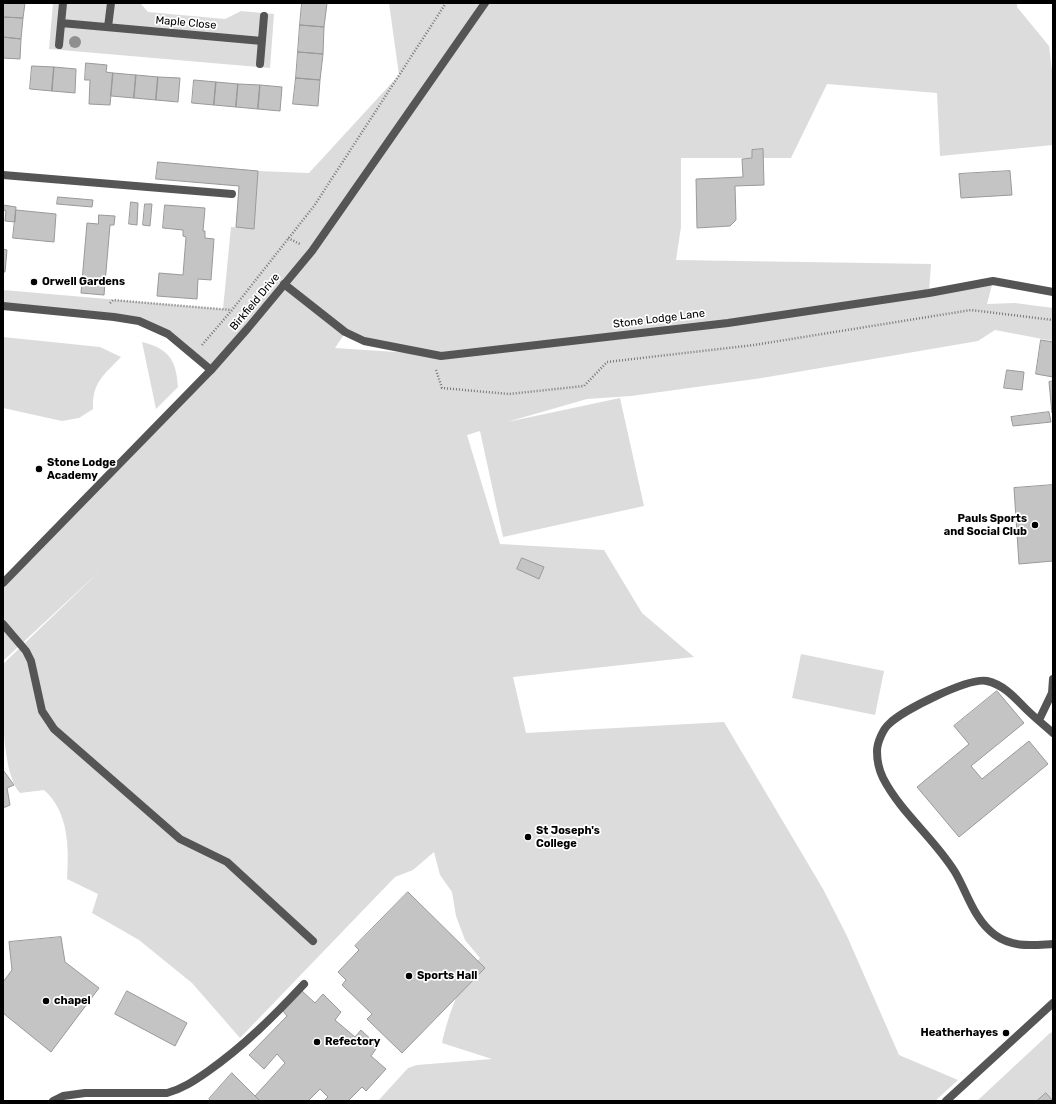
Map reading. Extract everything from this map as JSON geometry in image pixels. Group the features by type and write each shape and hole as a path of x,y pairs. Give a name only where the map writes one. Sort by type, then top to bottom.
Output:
{"street":[{"path":"59,45 63,3"},
{"path":"108,27 111,3"},
{"name":"Birkfield Drive","path":"3,583 211,370 312,251 485,3"},
{"path":"260,64 264,16"},
{"name":"Maple Close","path":"61,22 262,41"},
{"path":"3,175 232,194"},
{"name":"Stone Lodge Lane","path":"284,284 345,332 364,341 442,356 728,323 929,293 993,281 1053,292"},
{"path":"3,306 128,318 149,324 168,334 211,370"},
{"path":"3,624 26,651 31,660 42,711 54,729 180,839 227,862 313,942"},
{"path":"1039,720 1052,693 1053,679"},
{"path":"1053,733 1026,709 1015,696 997,684 986,680 972,681 929,700 888,724 883,732 877,754 883,777 899,801 954,871 970,903 987,929 1006,941 1022,946 1053,944"},
{"path":"53,1101 63,1096 85,1093 167,1093 188,1085 232,1054 261,1029 304,984"},
{"path":"946,1101 1053,1003"}],"path":[{"path":"193,354 232,310 314,206 446,3"},
{"path":"98,315 113,300 232,310"},
{"path":"431,355 442,388 509,394 584,386 607,362 754,345 971,310 1053,320"}],"shaded area":[{"path":"53,3 140,3 148,12 225,19 241,11 274,14 270,68 49,49"},
{"path":"389,3 1017,3 1017,7 1049,46 1053,79 1053,145 940,156 937,93 827,84 791,158 681,158 681,227 676,260 931,264 929,292 993,281 987,304 1015,303 1053,308 1053,341 995,330 978,341 762,378 631,396 587,399 507,422 620,398 644,506 503,537 480,431 467,435 500,544 604,550 642,613 694,657 513,677 526,733 724,722 823,889 847,936 899,1055 958,1080 935,1101 378,1101 408,1068 417,1065 492,1059 442,1043 456,998 473,966 480,958 465,940 456,916 452,892 440,875 434,852 413,870 395,877 240,1038 192,983 139,940 92,913 98,894 67,879 68,855 66,831 58,809 44,790 20,793 14,782 9,768 4,732 3,664 103,568 3,661 3,583 211,370 149,324 3,306 3,290 223,309 231,227 254,228 258,171 309,173 399,75","holes":["345,333 426,354 335,348"]},
{"path":"3,337 100,347 121,357 104,374 97,385 93,400 93,409 79,418 62,421 3,408"},
{"path":"142,342 159,348 165,352 173,362 177,377 178,387 156,409"},
{"path":"801,654 884,671 875,715 792,698"},
{"path":"1053,1032 1053,1101 977,1101 1050,1033"}],"building":[{"path":"3,3 25,3 23,18 3,17"},
{"path":"302,3 327,3 324,27 300,25"},
{"path":"3,17 23,18 21,39 3,37"},
{"path":"300,25 324,27 323,54 298,52"},
{"path":"3,37 21,39 20,59 3,58"},
{"path":"298,52 323,54 320,80 296,78"},
{"path":"86,63 107,65 106,72 113,73 110,105 89,104 90,80 85,80"},
{"path":"32,66 54,67 52,91 30,89"},
{"path":"54,67 76,69 75,93 52,91"},
{"path":"113,73 136,75 134,98 111,96"},
{"path":"136,75 158,77 156,100 134,98"},
{"path":"158,77 180,78 178,102 156,100"},
{"path":"296,78 320,80 318,106 293,104"},
{"path":"194,80 216,82 214,105 192,103"},
{"path":"216,82 238,84 236,107 214,105"},
{"path":"238,84 260,85 258,109 236,107"},
{"path":"260,85 282,87 280,111 258,109"},
{"path":"763,149 764,185 735,186 736,220 730,226 697,228 696,179 743,177 742,159 752,158 752,150"},
{"path":"158,162 258,171 254,229 236,227 239,186 156,179"},
{"path":"1010,171 1012,195 961,198 959,174"},
{"path":"58,197 93,200 92,207 57,204"},
{"path":"131,202 138,203 137,225 129,224"},
{"path":"145,204 152,204 150,226 143,225"},
{"path":"3,205 16,207 15,222 5,221 6,211 3,210"},
{"path":"165,205 205,208 203,231 205,231 205,238 214,239 211,280 198,279 197,299 157,296 159,273 183,275 186,237 183,236 183,230 163,228"},
{"path":"16,210 56,214 54,242 13,238"},
{"path":"99,215 115,216 114,225 110,225 104,295 81,293 87,223 98,224"},
{"path":"3,249 7,250 5,272 3,272"},
{"path":"1041,340 1053,342 1053,377 1036,374"},
{"path":"1007,370 1024,372 1022,390 1004,388"},
{"path":"1053,381 1053,413 1052,413 1049,382"},
{"path":"1049,412 1051,422 1013,426 1011,417"},
{"name":"Pauls Sports and Social Club","path":"1053,485 1053,561 1019,564 1014,488"},
{"path":"522,558 544,567 539,579 517,569"},
{"path":"997,691 1024,723 971,766 982,779 1029,741 1048,764 959,837 917,787 969,744 954,726"},
{"path":"3,770 14,785 7,788 10,805 3,808"},
{"name":"Sports Hall","path":"408,892 485,968 402,1053 367,1019 372,1014 342,985 346,980 338,972 359,950 355,946"},
{"name":"chapel","path":"61,937 65,962 99,988 51,1052 3,1013 3,982 12,970 9,942"},
{"path":"127,991 187,1023 175,1046 115,1014"},
{"name":"Refectory","path":"302,991 315,1003 323,994 341,1012 335,1020 355,1037 361,1030 378,1046 371,1056 386,1069 366,1091 362,1087 348,1101 324,1101 328,1097 320,1089 308,1101 260,1101 255,1096 285,1063 277,1054 264,1069 249,1055 287,1016 283,1011"},
{"path":"232,1073 260,1101 211,1101 209,1099"},
{"path":"1046,1093 1053,1101 1037,1101"}],"place":[{"name":"Orwell Gardens","path":"34,282"},
{"name":"Stone Lodge Academy","path":"39,469"},
{"name":"Pauls Sports and Social Club","path":"1035,525"},
{"name":"St Joseph's College","path":"528,837"},
{"name":"Sports Hall","path":"409,976"},
{"name":"chapel","path":"46,1001"},
{"name":"Heatherhayes","path":"1006,1033"},
{"name":"Refectory","path":"317,1042"}]}
